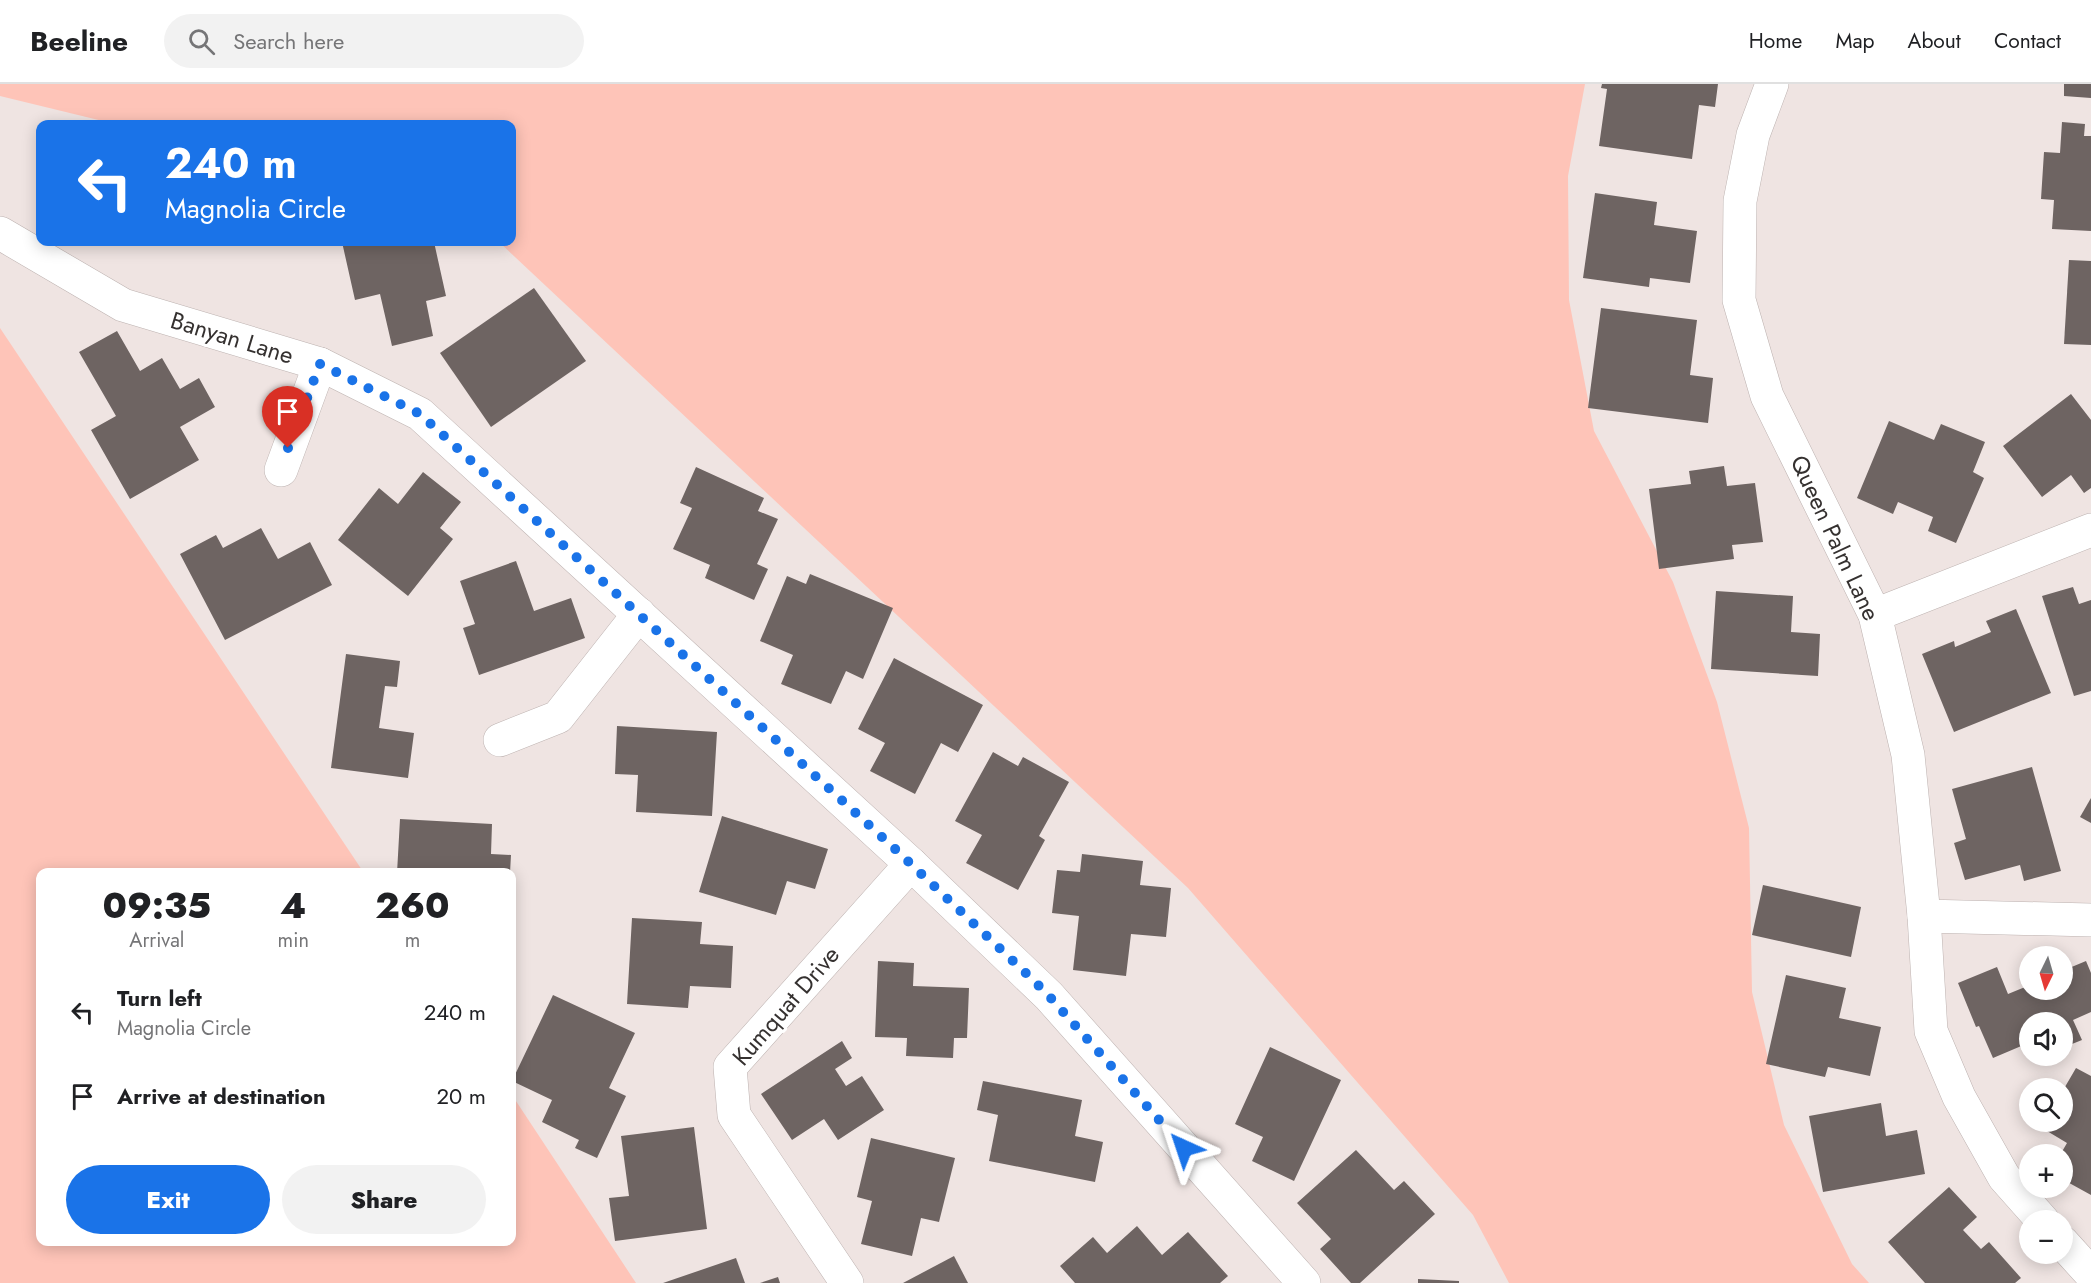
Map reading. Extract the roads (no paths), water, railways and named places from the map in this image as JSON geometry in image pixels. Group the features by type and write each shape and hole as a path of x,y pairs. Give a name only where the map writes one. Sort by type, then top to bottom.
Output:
{"street":[{"name":"Queen Palm Lane","path":"1772,84 1752,135 1740,201 1739,300 1767,396 1875,615 1908,755 1924,916 1931,1031 1959,1097 2004,1177 2033,1210"},
{"name":"Banyan Lane","path":"0,233 123,305 320,364 420,414 911,864 1049,996 1304,1283"},
{"path":"280,470 320,364"},
{"path":"1875,615 2091,530"},
{"path":"500,740 558,717 639,614"},
{"name":"Kumquat Drive","path":"847,1283 734,1116 730,1067 911,864"},
{"path":"1924,916 2091,920"},
{"path":"2073,1254 2091,1274"}]}
